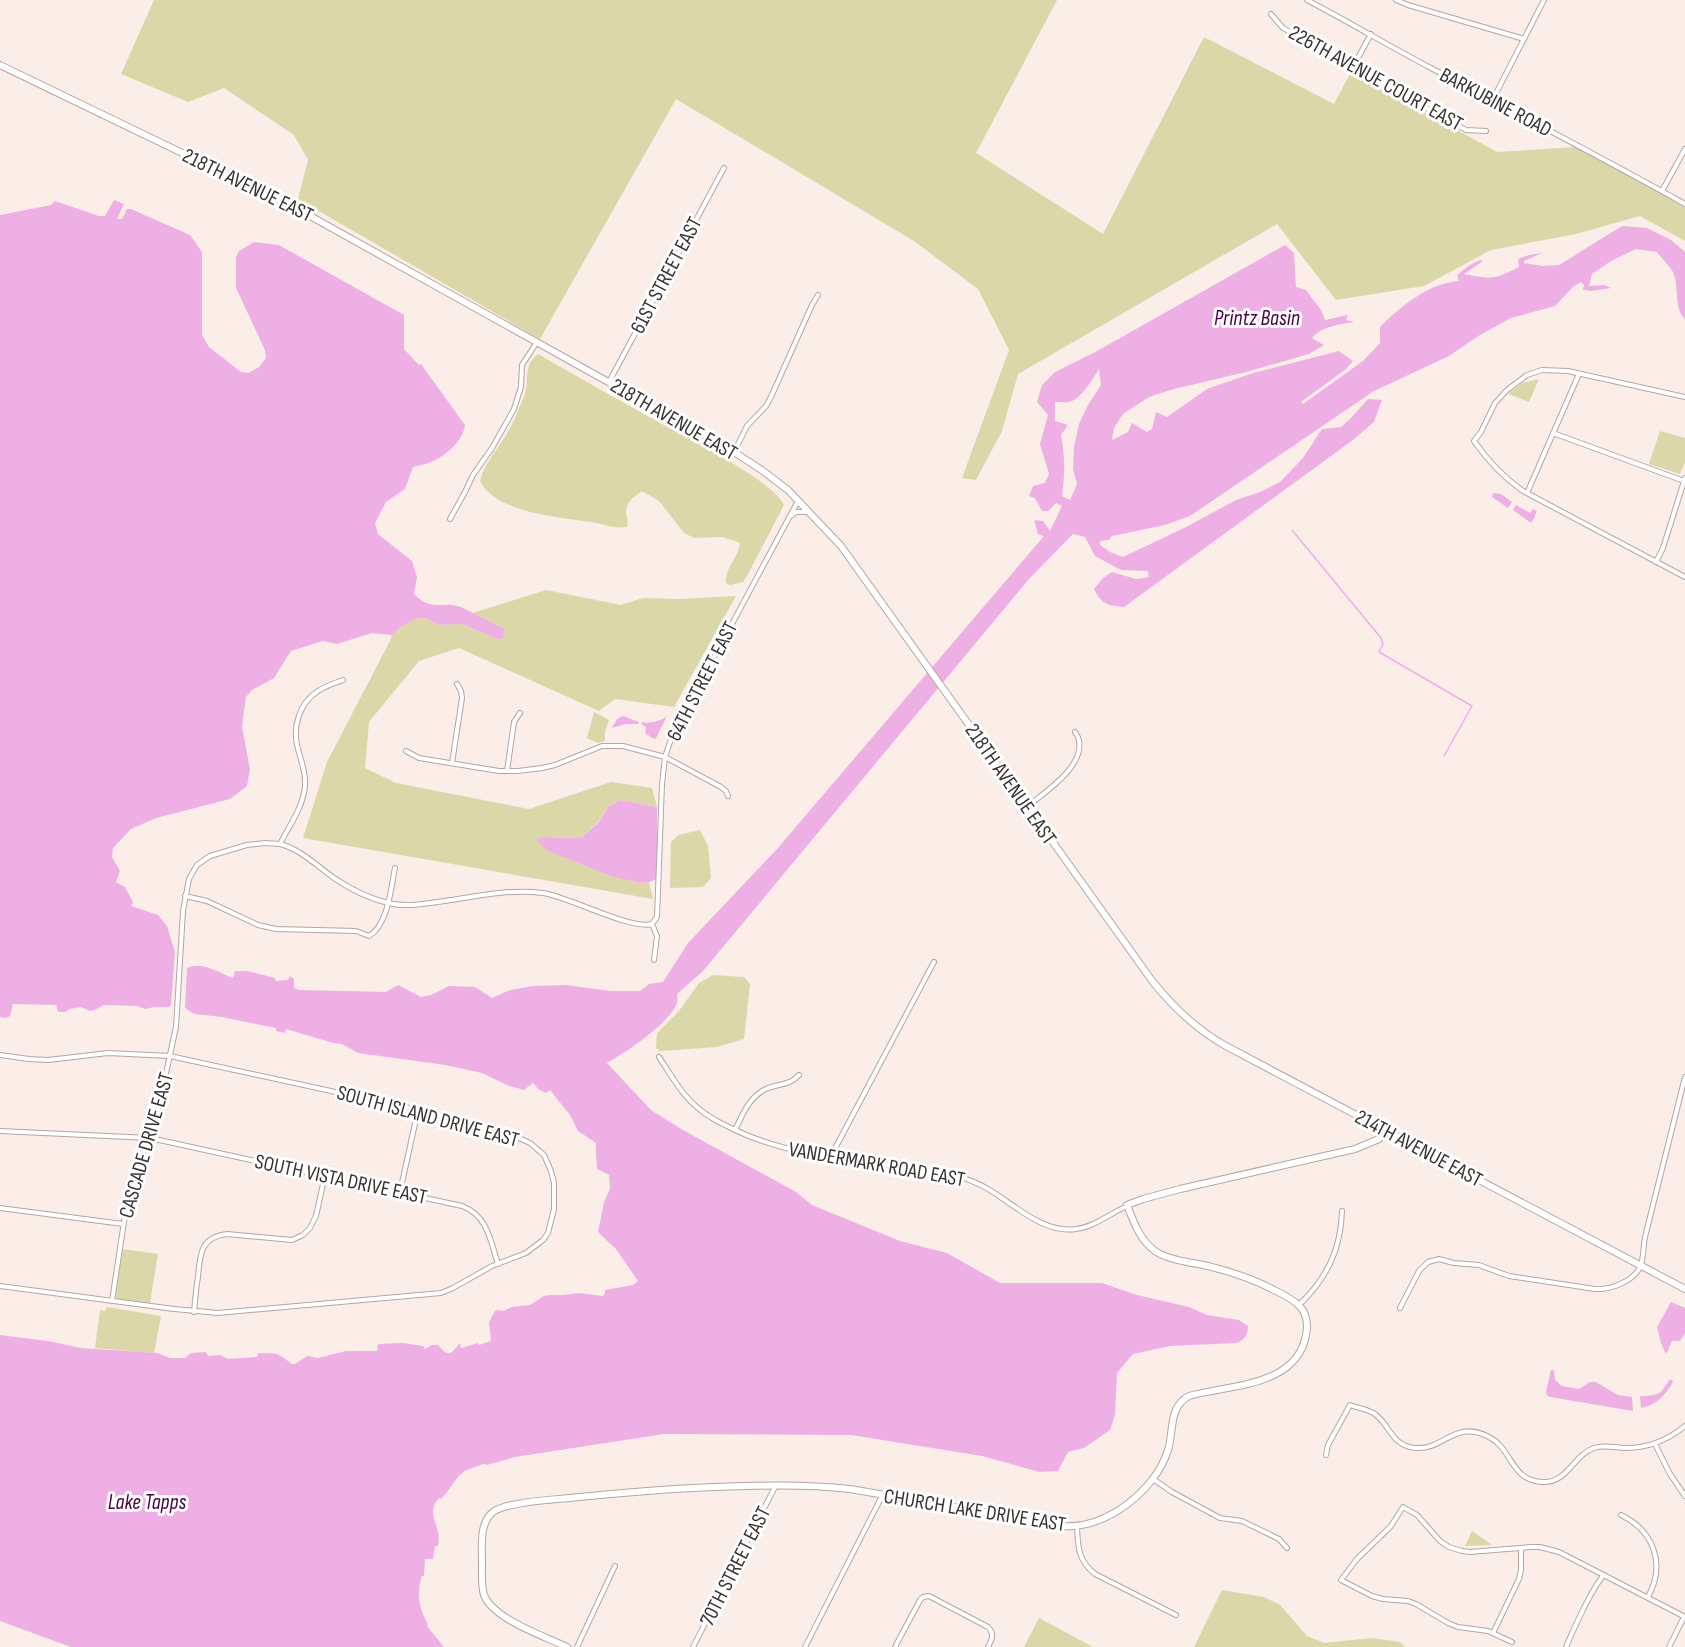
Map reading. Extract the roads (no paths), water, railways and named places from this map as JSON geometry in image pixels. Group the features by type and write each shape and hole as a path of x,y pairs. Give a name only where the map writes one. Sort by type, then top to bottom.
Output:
{"street":[{"name":"BARKUBINE ROAD","path":"1306,0 1685,204"},
{"path":"1396,0 1524,39"},
{"path":"1492,101 1544,0"},
{"name":"226TH AVENUE COURT EAST","path":"1271,14 1283,28 1466,130 1486,131"},
{"path":"1353,67 1371,34"},
{"name":"218TH AVENUE EAST","path":"0,65 294,207 734,452 776,480 841,546 1162,993"},
{"path":"1662,191 1685,149"},
{"name":"61ST STREET EAST","path":"609,382 724,168"},
{"path":"734,452 747,426 766,406 818,295"},
{"path":"450,519 473,475 492,448 514,409 521,387 522,365 537,342"},
{"path":"1685,397 1555,370 1534,373 1514,384 1500,397 1474,441 1490,463 1527,493 1685,577"},
{"path":"1527,493 1579,374"},
{"path":"1553,433 1684,480 1663,548 1656,562"},
{"name":"64TH STREET EAST","path":"654,960 657,936 652,924 657,917 665,757 684,712 798,500"},
{"path":"787,520 799,512 811,513"},
{"path":"344,680 318,692 304,704 300,714 295,735 306,777 305,790 301,803 279,844 294,850 347,887 388,903 427,904 488,894 527,892 551,895 617,918 644,925 652,924"},
{"path":"452,763 462,698 457,684"},
{"path":"507,771 514,722 520,713"},
{"path":"1027,806 1072,766 1078,752 1079,741 1075,732"},
{"path":"406,751 419,758 507,771 542,768 566,761 590,750 612,745 647,751 665,757 721,787 728,796"},
{"name":"CASCADE DRIVE EAST","path":"112,1301 123,1224 132,1184 158,1115 177,1019 185,896 192,870 204,858 228,849 266,843 279,844"},
{"path":"185,896 207,901 258,925 276,929 356,931 369,936 374,933 382,921 395,868"},
{"path":"831,1156 934,962"},
{"name":"214TH AVENUE EAST","path":"1162,993 1186,1018 1215,1040 1685,1289"},
{"name":"SOUTH ISLAND DRIVE EAST","path":"0,1055 38,1060 108,1053 170,1056 418,1110 516,1136 531,1143 544,1155 551,1171 555,1191 550,1229 543,1240 531,1250 483,1270 441,1293 244,1311 194,1312 0,1286"},
{"name":"VANDERMARK ROAD EAST","path":"659,1057 681,1090 698,1109 735,1130 780,1147 962,1178 988,1189 1038,1220 1072,1230 1084,1227 1143,1199 1355,1149 1379,1139 1388,1131"},
{"path":"735,1130 755,1096 768,1088 789,1083 799,1075"},
{"path":"1400,1308 1423,1265 1434,1259 1479,1265 1509,1276 1595,1290 1615,1287 1633,1276 1641,1265 1644,1240 1685,1077"},
{"path":"400,1192 418,1110"},
{"name":"SOUTH VISTA DRIVE EAST","path":"0,1131 150,1138 462,1206 474,1212 482,1220 498,1264"},
{"path":"194,1312 200,1255 205,1244 213,1238 227,1234 287,1240 300,1238 310,1228 316,1216 325,1175"},
{"path":"1127,1205 1141,1238 1159,1253 1255,1280 1290,1297 1300,1305 1333,1259 1342,1227 1342,1211"},
{"path":"0,1208 123,1224"},
{"name":"CHURCH LAKE DRIVE EAST","path":"567,1647 498,1613 486,1599 482,1588 482,1539 485,1522 492,1513 502,1508 538,1501 584,1496 691,1487 776,1485 824,1486 1065,1526 1077,1527 1091,1524 1117,1511 1136,1496 1152,1478 1169,1449 1174,1414 1181,1400 1199,1393 1266,1379 1281,1371 1297,1356 1304,1345 1306,1334 1305,1316 1300,1305"},
{"path":"1326,1455 1328,1445 1350,1405 1374,1414 1396,1440 1410,1447 1429,1447 1460,1432 1483,1434 1500,1445 1519,1473 1542,1482 1564,1475 1582,1455 1593,1448 1604,1446 1628,1448 1655,1444 1685,1426"},
{"path":"1655,1444 1670,1474 1685,1496"},
{"path":"1152,1478 1172,1492 1220,1518 1242,1521 1279,1539 1287,1548"},
{"name":"70TH STREET EAST","path":"693,1647 776,1485"},
{"path":"805,1647 882,1496"},
{"path":"1512,1642 1493,1633 1458,1627 1408,1601 1372,1596 1341,1580 1357,1558 1391,1526 1402,1507 1417,1515 1440,1541 1455,1549 1470,1552 1540,1547 1559,1552 1648,1597 1684,1617 1669,1647"},
{"path":"1621,1515 1640,1528 1655,1552 1656,1575 1648,1597"},
{"path":"1077,1527 1080,1555 1095,1575 1176,1615"},
{"path":"1493,1633 1519,1579 1521,1548"},
{"path":"577,1647 615,1566"},
{"path":"1566,1647 1604,1575"},
{"path":"895,1647 920,1600 929,1596 985,1625 992,1632 993,1638 988,1647"}],"water":[{"path":"114,200 124,204 117,219 122,219 127,209 131,209 190,235 202,252 202,335 209,347 241,372 248,373 259,367 266,358 265,350 236,288 236,257 239,251 254,242 279,245 404,315 404,349 419,365 421,364 465,425 458,441 449,451 438,459 413,467 405,489 386,502 375,523 378,534 412,561 417,577 414,594 421,600 432,605 461,607 503,628 505,633 502,639 497,639 462,624 439,625 425,618 415,619 392,635 372,633 337,644 323,641 291,651 274,678 252,690 246,697 242,726 250,770 247,786 230,799 156,818 131,829 113,848 112,857 120,871 116,882 125,887 133,902 131,906 158,915 167,926 175,952 171,1005 145,1009 137,1006 104,1005 90,1011 81,1007 58,1012 56,1005 13,1004 10,1016 6,1018 0,1017 0,215 51,205 55,201 105,216"},
{"name":"Lake Tapps","path":"1622,226 1647,228 1671,240 1685,252 1685,319 1679,309 1673,272 1657,252 1636,249 1611,261 1592,274 1589,286 1605,285 1611,288 1583,290 1584,285 1581,282 1555,306 1511,318 1449,356 1374,391 1190,516 1165,525 1112,536 1109,540 1100,541 1100,545 1110,552 1123,557 1236,500 1280,482 1303,458 1322,429 1341,427 1368,399 1382,400 1374,422 1353,440 1124,607 1106,603 1094,589 1103,578 1112,572 1136,579 1149,577 1148,571 1121,570 1095,556 1085,537 1073,534 1029,579 703,971 677,994 677,1002 666,1019 635,1045 607,1063 651,1110 796,1192 812,1205 900,1241 947,1253 1000,1283 1102,1283 1137,1295 1189,1307 1207,1315 1239,1320 1248,1326 1247,1334 1242,1340 1237,1343 1170,1346 1133,1354 1117,1373 1115,1415 1110,1430 1084,1448 1068,1452 1058,1471 1040,1472 982,1456 851,1435 664,1434 515,1457 472,1468 461,1474 435,1504 433,1515 439,1539 438,1546 435,1546 433,1559 425,1559 424,1576 422,1576 419,1589 422,1613 427,1626 444,1647 71,1647 0,1621 0,1335 81,1348 157,1353 170,1358 185,1358 191,1353 206,1352 208,1356 220,1355 228,1359 257,1357 258,1353 273,1353 292,1364 307,1356 318,1358 346,1351 377,1351 378,1344 403,1343 423,1346 425,1349 438,1345 449,1353 460,1343 461,1348 491,1341 489,1322 497,1310 503,1311 512,1307 530,1305 550,1295 579,1293 602,1296 605,1290 633,1285 638,1281 616,1249 598,1232 604,1202 610,1189 609,1175 597,1169 596,1143 578,1131 570,1115 550,1090 546,1093 533,1083 524,1090 509,1086 482,1073 445,1065 358,1053 342,1044 286,1029 285,1033 276,1031 276,1028 194,1014 185,1008 187,968 204,967 233,978 235,971 247,971 275,978 276,981 288,980 290,976 294,979 294,988 299,990 386,992 398,985 421,997 449,986 475,987 492,998 510,990 533,986 566,985 610,991 640,991 649,984 663,982 688,943 777,849 1044,536 1038,534 1034,520 1043,521 1050,531 1062,506 1056,503 1048,511 1042,511 1035,498 1029,496 1033,486 1045,483 1049,474 1040,444 1048,415 1037,402 1042,385 1055,372 1097,351 1285,245 1294,253 1296,287 1306,290 1321,310 1325,320 1348,315 1346,320 1354,322 1331,327 1316,334 1312,338 1324,345 1309,354 1149,397 1123,414 1114,428 1112,440 1128,432 1132,423 1147,432 1152,429 1156,412 1167,417 1207,389 1253,373 1339,351 1353,361 1346,369 1301,402 1303,404 1363,361 1380,343 1380,327 1397,311 1426,291 1459,281 1457,275 1470,265 1480,260 1483,261 1464,274 1498,276 1519,267 1518,259 1542,253 1524,263 1543,266 1559,265","holes":["1099,369 1101,385 1079,424 1074,447 1073,469 1077,484 1070,500 1062,496 1064,466 1061,435 1068,425 1055,421 1055,402 1069,402 1078,397"]},
{"path":"1493,493 1501,494 1512,502 1508,508 1492,497"},
{"path":"1516,505 1530,513 1533,509 1537,511 1531,523 1513,510"},
{"path":"623,716 639,722 612,728 617,719"},
{"path":"667,716 656,738 645,733 646,727 642,725 642,722 655,722"},
{"path":"620,800 657,807 657,879 642,883 614,877 548,851 537,841 541,837 581,838 599,822 609,806"},
{"path":"1671,1302 1685,1308 1685,1333 1680,1341 1672,1341 1667,1353 1661,1343 1657,1327"},
{"path":"1551,1370 1554,1370 1555,1380 1562,1386 1579,1389 1590,1382 1596,1382 1618,1395 1632,1397 1633,1411 1550,1397 1546,1392"},
{"path":"1670,1379 1673,1382 1660,1399 1641,1408 1640,1396 1651,1396 1658,1393"}],"waterway":[{"path":"1292,530 1381,638 1383,644 1379,652 1472,706 1444,756"}],"water label":[{"name":"Printz Basin","path":"1257,317"}]}
